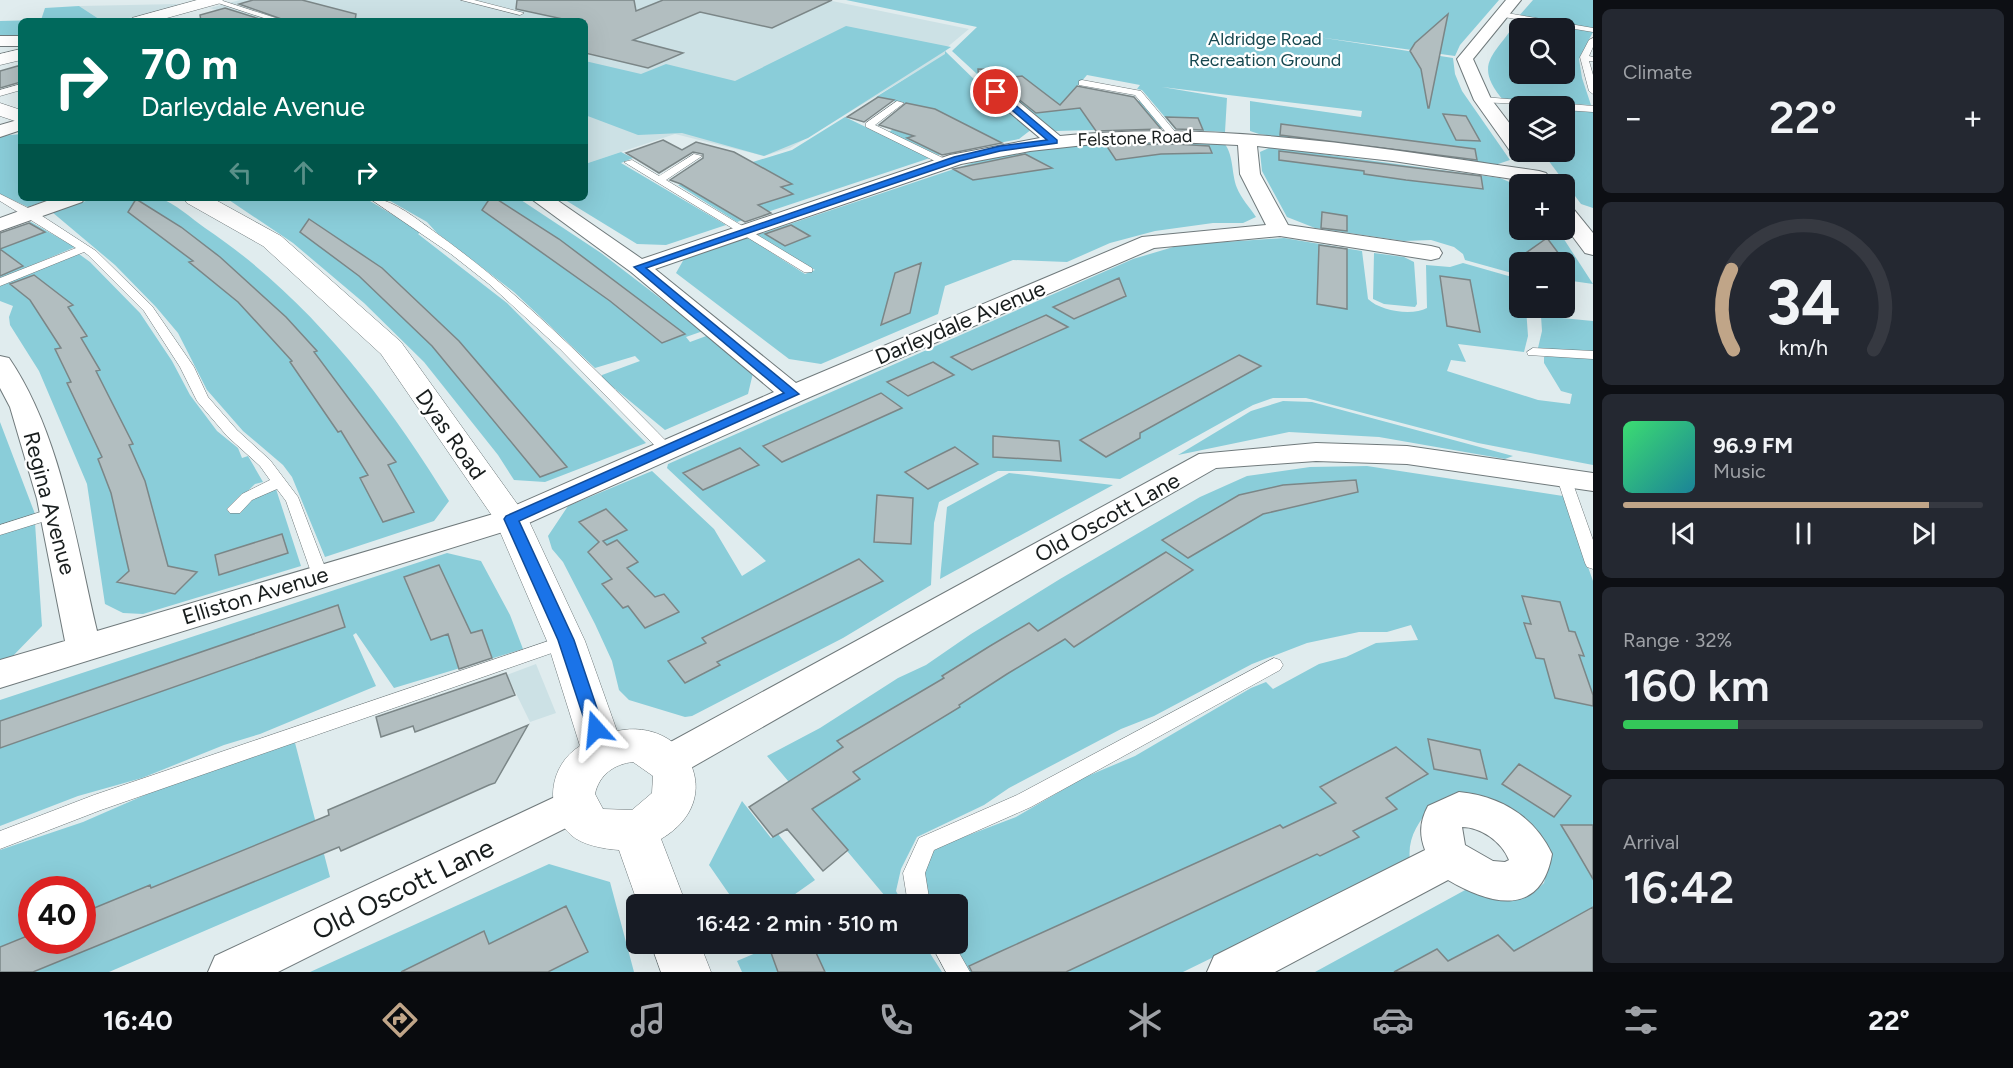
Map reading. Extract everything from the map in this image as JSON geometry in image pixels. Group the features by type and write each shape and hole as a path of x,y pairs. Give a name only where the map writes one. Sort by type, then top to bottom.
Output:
{"street":[{"path":"149,18 214,0"},
{"path":"1509,136 1483,100 1465,59 1514,0"},
{"path":"0,41 18,41"},
{"path":"0,60 18,55"},
{"path":"996,92 1054,141"},
{"path":"0,109 18,116"},
{"path":"0,131 18,125"},
{"name":"Felstone Road","path":"639,267 946,163 1000,148 1054,141 1172,134 1247,138 1509,176"},
{"path":"1247,138 1250,174 1280,230"},
{"path":"0,225 67,201"},
{"name":"Dyas Road","path":"200,201 272,241 391,348 511,519 566,640 603,751"},
{"path":"544,201 639,267 793,394"},
{"path":"1577,217 1593,248"},
{"name":"Darleydale Avenue","path":"511,519 793,394 1150,242 1280,230 1431,254"},
{"name":"Regina Avenue","path":"0,364 24,408 52,499 53,513 84,649"},
{"name":"Old Oscott Lane","path":"668,762 1209,460 1316,452 1407,456 1578,480"},
{"name":"Elliston Avenue","path":"0,675 320,575 511,519"},
{"path":"632,745 658,753 668,762 675,780 672,800 651,822 635,829 604,830 580,816 574,805 572,792 578,774 591,759 603,751 632,745"},
{"name":"Old Oscott Lane","path":"231,972 574,805"},
{"path":"635,829 658,894"},
{"path":"1230,972 1449,858"},
{"path":"680,954 686,972"}],"lane":[{"path":"214,0 271,18"},
{"path":"465,0 520,13"},
{"path":"1501,14 1593,30"},
{"path":"1593,40 1588,58 1593,91"},
{"path":"1082,83 1138,93 1172,134"},
{"path":"0,93 18,88"},
{"path":"1483,100 1509,102"},
{"path":"900,104 869,125 946,163"},
{"path":"1575,107 1593,109"},
{"path":"659,180 697,156"},
{"path":"629,162 808,270"},
{"path":"0,197 32,214 85,248 148,309 187,367 202,398 232,433 265,463 293,500 320,575"},
{"path":"380,201 417,222 515,298 667,450"},
{"path":"0,282 85,248"},
{"path":"1533,352 1593,355"},
{"path":"1578,480 1593,564"},
{"path":"235,509 247,497 279,482"},
{"path":"0,530 53,513"},
{"path":"0,840 94,804 566,640"},
{"path":"917,894 914,873 926,844 1024,801 1275,665"},
{"path":"948,954 960,972"}],"shaded area":[{"path":"240,0 827,0 969,29 945,49 946,54 790,148 764,156 675,134 588,163 588,18 242,18 210,8"},
{"path":"178,4 179,6 129,18 97,18 79,6"},
{"path":"536,664 556,713 530,722 507,675"}],"green space":[{"name":"Aldridge Road Recreation Ground","path":"846,0 1499,0 1460,45 1455,56 1318,37 1453,58 1455,74 1462,91 1509,160 1495,165 1259,134 1250,131 1250,101 1361,117 1362,111 1162,87 1227,98 1225,132 1175,129 1142,90 1137,89 1140,85 1087,75 1074,90 1140,101 1164,128 1056,131 1043,128 1006,97 1009,90 990,86 952,51 977,27"},
{"path":"1533,0 1593,0 1593,28 1575,25 1575,18 1518,17"},
{"path":"79,6 97,18 42,18 45,8"},
{"path":"0,21 18,21 18,37 0,38"},
{"path":"846,26 951,47 808,138 764,156 682,133 638,135 588,116 588,62 641,74 666,64 735,81"},
{"path":"1575,29 1593,32 1579,59 1582,78 1591,105 1575,104 1575,96 1509,96 1509,101 1504,101 1489,76 1488,66 1496,49 1509,33 1509,84 1575,84"},
{"path":"945,51 981,86 976,90 978,95 995,99 1032,129 1019,139 938,155 889,132 923,108 876,97 945,54"},
{"path":"1575,109 1593,111 1593,208 1581,204 1575,196 1575,174 1558,174 1550,162 1575,162"},
{"path":"845,117 930,158 737,222 678,185 792,150"},
{"path":"18,134 18,201 45,201 28,207 0,194 0,136"},
{"path":"1146,141 1223,142 1231,157 1237,188 1256,217 1243,223 1213,223 1155,231 1110,243 1067,262 1013,260 945,286 938,314 821,364 789,359 676,273 684,259 747,237 805,274 815,270 757,235 984,159 1053,147"},
{"path":"1271,147 1500,178 1509,182 1509,240 1564,240 1572,252 1509,252 1509,272 1465,260 1463,254 1454,247 1431,240 1404,241 1315,228 1287,217 1262,171 1260,152"},
{"path":"621,152 633,158 621,163 726,225 666,245 637,244 567,201 588,201 588,163"},
{"path":"86,201 166,201 242,255 311,317 342,351 398,424 449,501 434,521 325,557 292,477 283,465 243,431 207,390 178,333 156,307 115,265 52,212"},
{"path":"230,201 370,201 421,232 418,234 507,303 646,443 545,482 514,480 498,455 424,362 364,303 293,243"},
{"path":"390,201 523,201 601,253 703,331 686,337 690,342 709,335 753,373 748,394 665,430 602,378 602,375 640,361 635,356 595,368 514,292 437,233 427,222"},
{"path":"31,222 75,247 0,279 0,233"},
{"path":"1284,238 1362,251 1368,299 1380,307 1405,312 1427,308 1426,265 1450,267 1463,263 1509,276 1509,318 1527,318 1528,336 1524,352 1458,344 1466,362 1451,360 1447,371 1538,400 1570,404 1572,394 1561,391 1544,363 1544,357 1551,355 1593,359 1593,465 1478,443 1306,398 1273,398 1253,405 1120,479 1029,471 998,471 939,502 934,523 931,585 843,638 692,716 685,717 629,700 619,690 612,661 595,624 563,562 552,549 548,536 568,506 652,471 714,529 742,576 766,561 667,468 668,464 1133,259 1180,245"},
{"path":"1374,253 1404,257 1414,262 1417,304 1415,307 1384,304 1373,299"},
{"path":"79,254 90,262 140,313 172,361 190,395 217,431 238,448 242,458 248,456 263,482 255,484 227,511 235,512 252,497 276,489 301,566 143,614 123,613 105,604 87,484 39,371 10,325 9,317 13,306 0,301 0,286"},
{"path":"1575,256 1593,284 1575,281"},
{"path":"1541,318 1593,321 1593,352 1538,348 1542,331"},
{"path":"1283,401 1312,402 1513,456 1505,459 1379,437 1289,432 1178,455 1251,411"},
{"path":"0,422 35,514 0,525"},
{"path":"1367,466 1563,496 1593,581 1593,972 1315,972 1467,889 1519,895 1535,891 1544,883 1548,865 1432,805 1412,838 1410,861 1183,972 967,972 955,954 968,954 968,894 924,894 925,865 928,858 940,846 1016,817 1083,778 1135,756 1251,688 1266,682 1273,689 1319,664 1346,657 1376,643 1418,640 1411,625 1387,632 1359,632 1307,643 1252,664 1154,716 1121,729 1009,788 984,805 917,837 901,869 896,891 898,894 883,894 767,756 820,728 898,678 926,665 1060,579 1200,497 1247,476 1310,467"},
{"path":"1009,473 1113,485 940,579 947,507"},
{"path":"35,523 42,626 9,660 0,663 0,534"},
{"path":"447,553 481,561 510,615 523,649 394,688 356,633 353,635 376,686 260,734 224,745 142,778 78,796 0,826 0,700"},
{"path":"294,739 330,877 109,972 0,972 0,850 83,822 177,781"},
{"path":"742,801 771,838 778,834 815,880 795,894 729,894 709,865"},
{"path":"549,864 610,882 626,942 626,954 629,954 634,972 310,972"},
{"path":"753,954 930,954 942,972 742,972 737,961"}],"building":[{"path":"253,0 302,0 356,14 355,18 279,18 239,4"},
{"path":"517,0 634,0 636,11 663,0 832,0 772,28 700,12 633,40 683,53 648,68 588,54 588,18 558,18 516,9"},
{"path":"225,8 257,18 200,18 200,15"},
{"path":"1448,14 1428,108 1421,69 1410,51 1415,43"},
{"path":"18,66 18,83 0,88 0,71"},
{"path":"978,69 1004,70 1006,78 1022,76 1060,105 1077,86 1134,97 1161,129 1096,131 1080,108 1036,113 1002,86 988,87 985,92 987,96 980,93"},
{"path":"878,97 894,100 864,122 847,117"},
{"path":"906,103 935,109 1002,143 942,155 907,138 914,136 879,125"},
{"path":"1443,114 1466,116 1480,141 1456,140"},
{"path":"1166,117 1198,118 1203,130 1176,129"},
{"path":"1281,124 1475,149 1477,160 1280,135"},
{"path":"663,140 682,150 696,142 734,152 792,184 781,187 793,194 758,205 771,213 745,222 681,184 670,180 703,158 703,154 693,152 659,173 626,153"},
{"path":"1106,145 1209,146 1212,153 1161,154 1116,160"},
{"path":"1279,151 1481,176 1483,189 1406,180 1364,174 1364,171 1279,160"},
{"path":"1025,154 1052,168 973,180 953,169"},
{"path":"135,201 139,201 181,227 220,257 286,317 317,351 314,352 396,462 388,465 414,512 383,522 360,478 368,475 341,431 338,432 290,362 292,361 238,302 189,262 193,261 128,212"},
{"path":"488,201 500,201 559,239 685,334 662,343 610,301 482,210"},
{"path":"1322,212 1347,216 1347,231 1321,228"},
{"path":"309,219 382,268 459,341 567,467 540,477 432,346 359,276 300,232"},
{"path":"29,223 45,232 0,249 0,233"},
{"path":"791,225 810,236 785,246 765,234"},
{"path":"1544,240 1548,240 1558,252 1527,252"},
{"path":"1319,245 1347,249 1347,309 1317,304"},
{"path":"0,249 23,266 0,276"},
{"path":"921,263 910,313 881,325 895,273"},
{"path":"34,275 73,305 68,307 87,336 81,338 100,370 96,371 133,444 129,445 145,481 168,566 197,572 175,594 117,582 129,571 111,493 98,459 102,457 67,383 71,382 55,349 61,348 30,300 10,284"},
{"path":"1440,276 1470,280 1480,332 1447,326"},
{"path":"1119,278 1126,296 1074,319 1053,307"},
{"path":"1046,315 1068,327 972,370 951,357"},
{"path":"1239,355 1261,366 1140,433 1140,438 1106,457 1080,440"},
{"path":"933,362 954,375 908,396 887,382"},
{"path":"881,393 902,408 782,462 763,446"},
{"path":"993,436 1059,441 1061,461 993,457"},
{"path":"955,447 978,464 928,489 905,472"},
{"path":"740,448 759,465 703,490 683,473"},
{"path":"1356,480 1358,492 1263,514 1188,558 1162,540 1239,495 1283,485"},
{"path":"877,495 913,498 911,544 874,542"},
{"path":"606,509 627,530 603,541 607,545 617,540 638,562 627,568 655,597 664,594 679,612 645,628 628,606 623,608 602,584 612,579 588,552 599,542 579,522"},
{"path":"282,534 288,553 219,575 215,555"},
{"path":"1166,552 1193,570 1074,647 1065,639 1007,674 959,705 960,707 853,772 860,779 812,809 848,850 823,871 787,829 773,837 749,807 843,747 837,741 944,678 942,676 990,646 1029,623 1038,631"},
{"path":"859,559 883,581 717,662 720,665 685,683 668,661 706,643 702,638"},
{"path":"439,565 471,633 482,630 492,658 459,669 448,634 431,640 404,577"},
{"path":"1522,596 1560,602 1569,631 1575,632 1584,656 1579,655 1593,695 1593,706 1555,698 1544,659 1536,658 1524,623 1531,624"},
{"path":"338,605 345,627 0,748 0,721"},
{"path":"506,673 515,695 415,732 413,726 381,737 376,717"},
{"path":"528,725 495,783 341,851 339,847 96,946 96,907 150,885 151,888 329,815 328,810"},
{"path":"1428,739 1480,750 1487,779 1434,769"},
{"path":"1396,747 1428,774 1386,798 1397,809 1353,831 1359,837 1320,856 1317,854 1066,972 972,972 969,966 1280,825 1283,828 1336,803 1320,787"},
{"path":"1519,764 1571,796 1554,817 1502,784"},
{"path":"1561,825 1593,825 1593,879 1572,843"},
{"path":"566,906 588,952 548,972 401,972 484,931 489,944"},
{"path":"1593,907 1593,972 1394,972 1437,949 1448,961 1498,935 1514,951"},
{"path":"18,940 18,954 77,954 33,972 0,972 0,947"},
{"path":"771,954 817,954 825,972 778,972"}],"route":[{"path":"596,729 566,640 511,519 793,394 639,267 957,159 1000,148 1054,141 996,92"}]}
